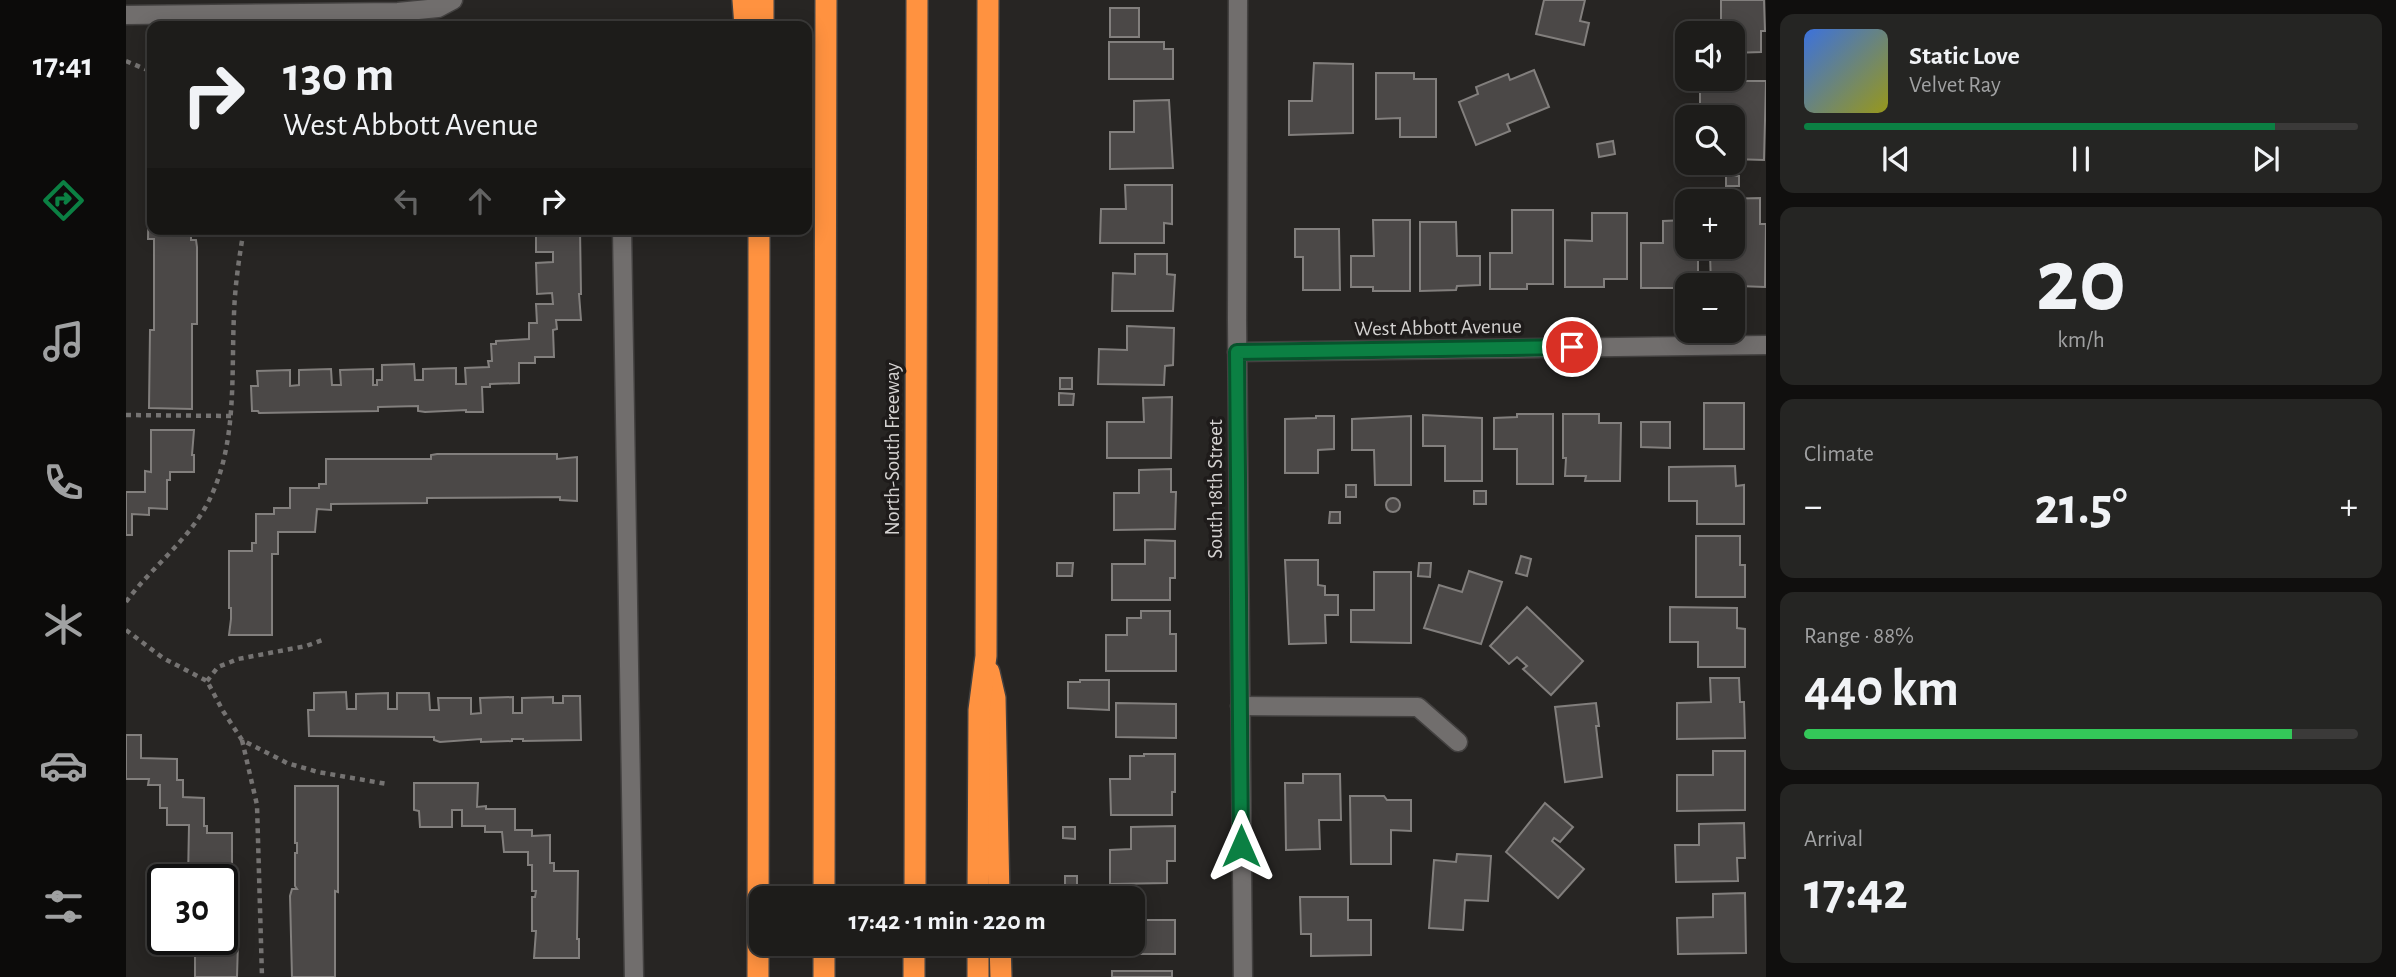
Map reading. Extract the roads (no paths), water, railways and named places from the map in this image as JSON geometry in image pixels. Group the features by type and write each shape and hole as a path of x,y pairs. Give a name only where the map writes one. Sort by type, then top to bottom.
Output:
{"highway":[{"path":"743,0 745,21"},
{"path":"763,0 763,21"},
{"path":"824,886 826,0"},
{"name":"North-South Freeway","path":"915,886 916,0"},
{"path":"978,886 979,710 986,656 988,0"},
{"path":"758,977 759,235"},
{"path":"986,656 995,698 999,886"},
{"path":"824,956 824,977"},
{"path":"914,956 914,977"},
{"path":"978,956 978,977"},
{"path":"1000,956 1001,977"}],"street":[{"name":"South 18th Street","path":"1238,0 1237,352 1243,977"},
{"path":"126,15 374,13 421,11 450,2"},
{"path":"622,235 634,977"},
{"name":"West Abbott Avenue","path":"1237,352 1766,345"},
{"path":"1240,706 1418,708 1458,742"}]}
